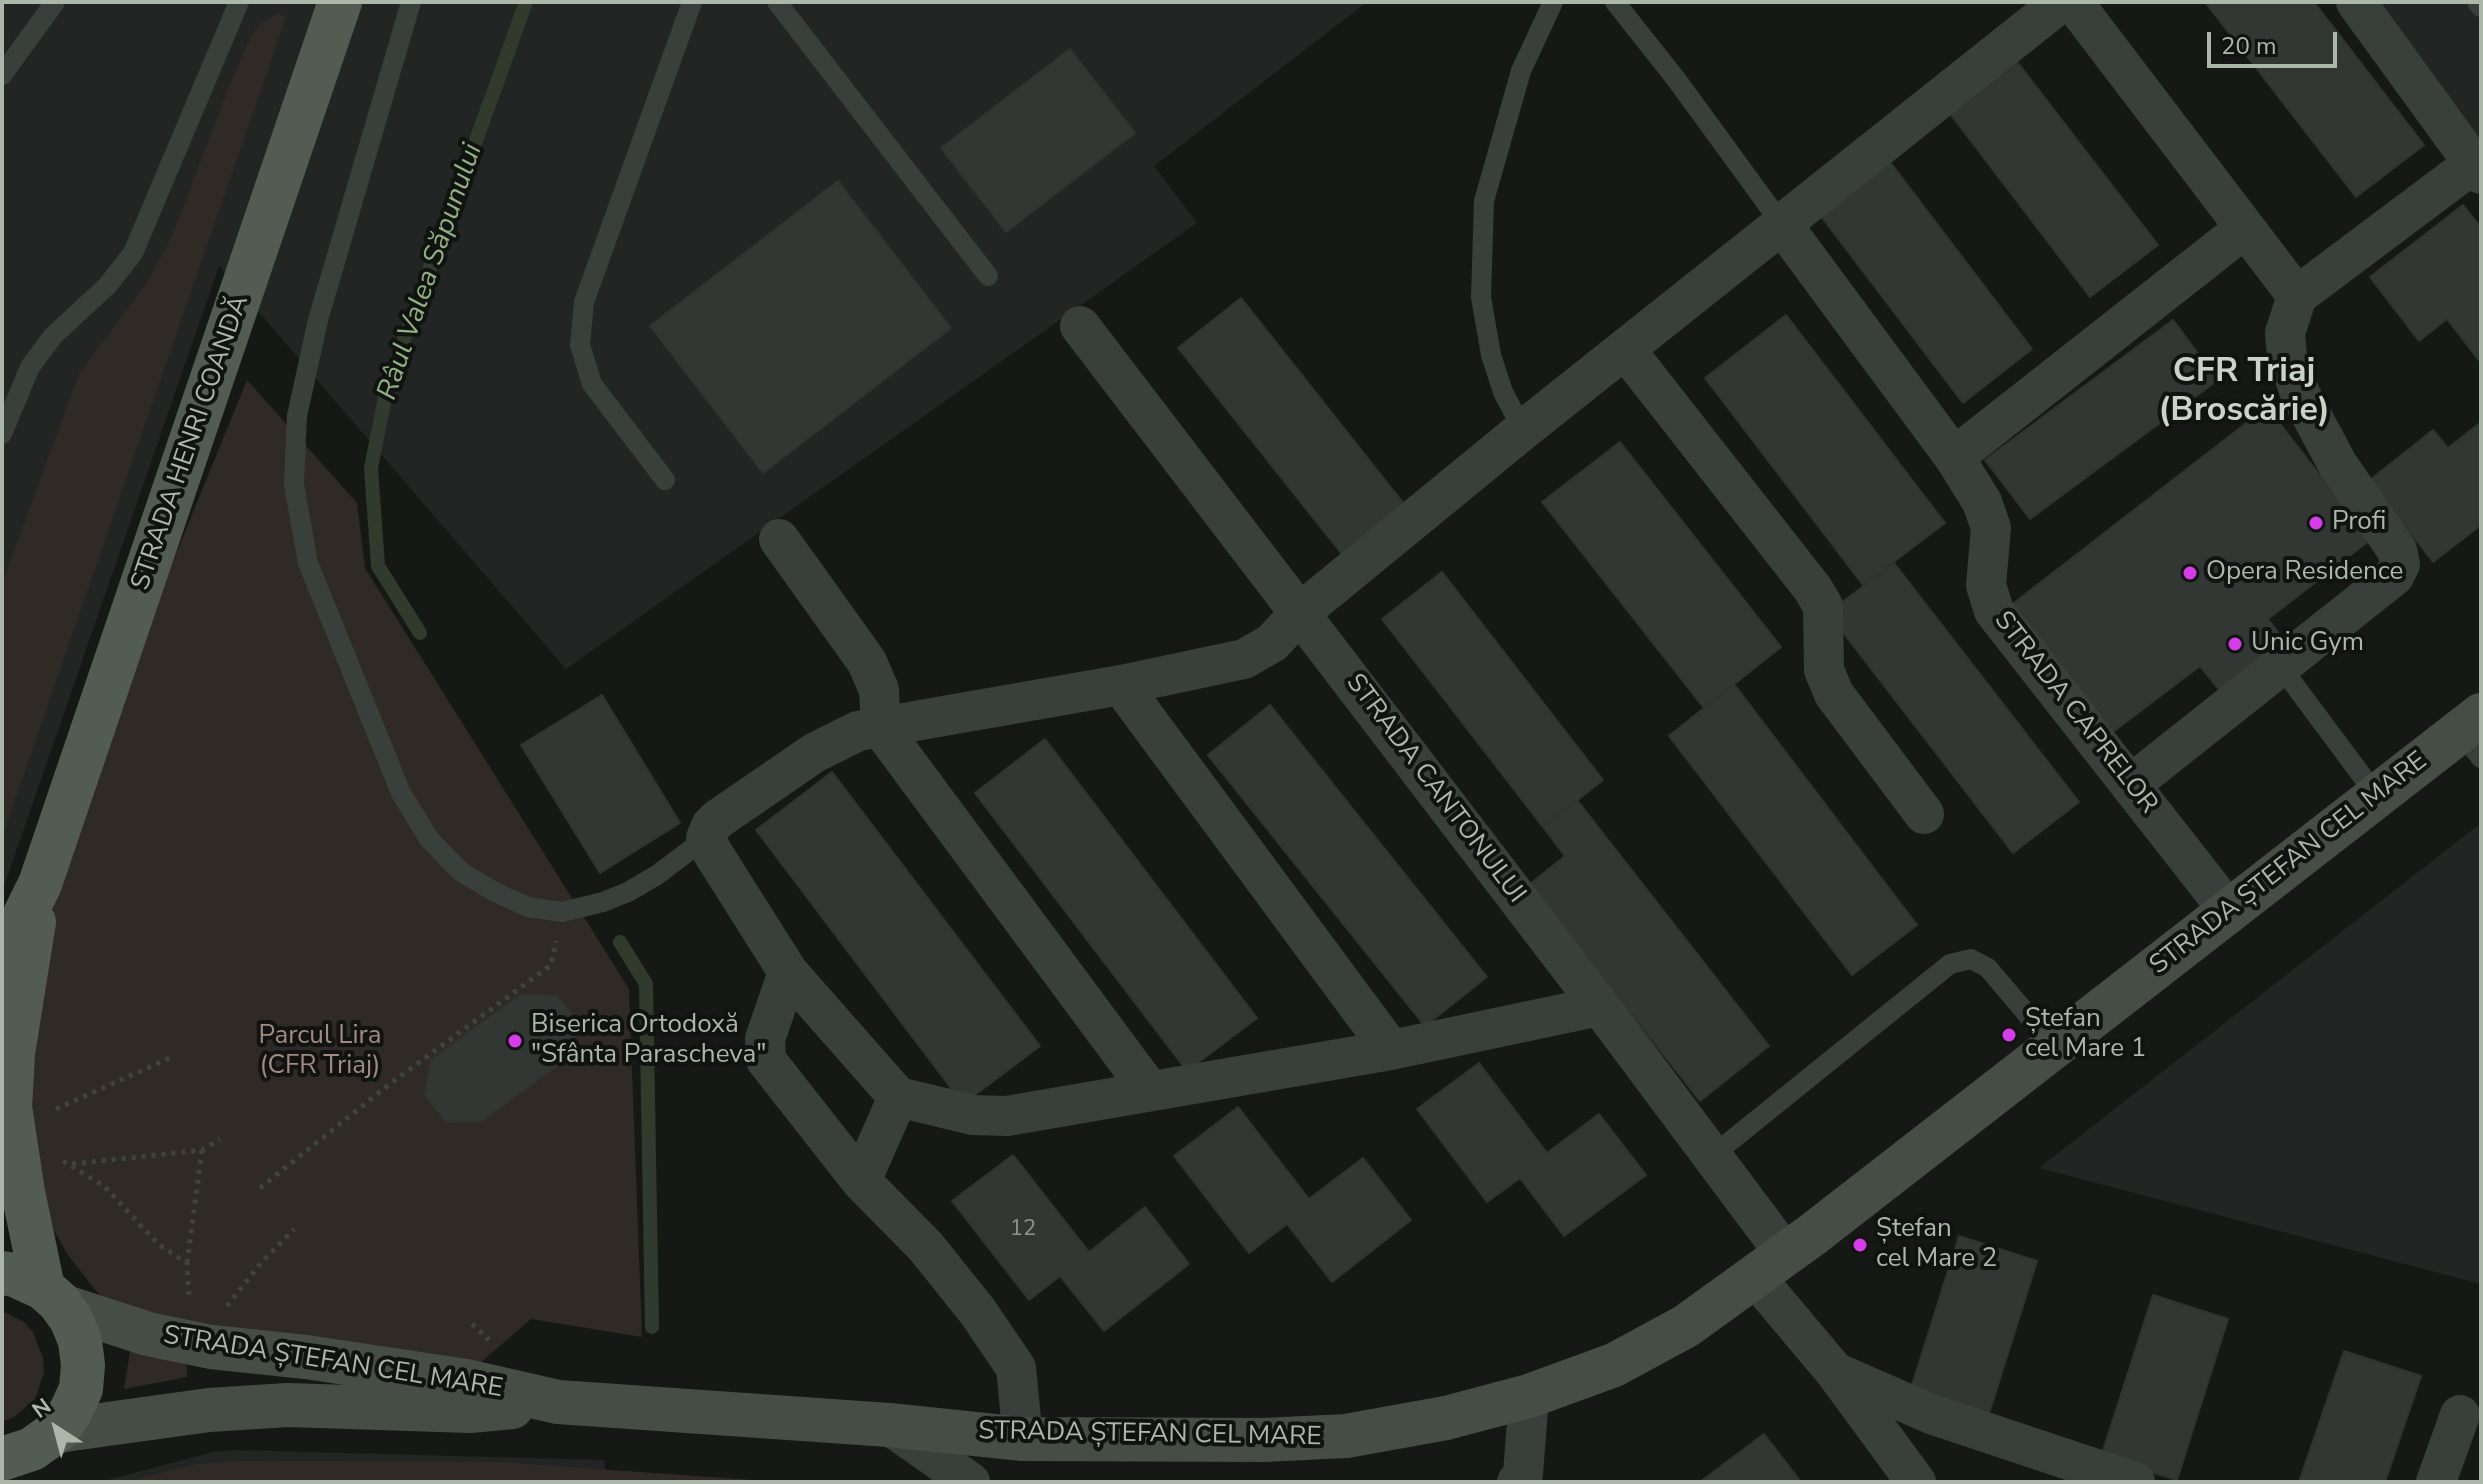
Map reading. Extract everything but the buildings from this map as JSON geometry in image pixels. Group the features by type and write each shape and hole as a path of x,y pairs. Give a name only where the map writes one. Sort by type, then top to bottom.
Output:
{"main road":[{"name":"STRADA HENRI COANDĂ","path":"2,961 40,884 340,2"},
{"name":"STRADA ȘTEFAN CEL MARE","path":"53,1297 122,1326 182,1342 466,1381 558,1402 889,1425 1023,1439 1264,1440 1346,1436 1446,1418 1529,1396 1614,1365 1686,1326 1771,1266 2377,796 2474,735"},
{"name":"STRADA HENRI COANDĂ","path":"40,884 13,1053 13,1132 53,1297 71,1319 80,1341 83,1365 81,1389 57,1431"},
{"path":"2,1273 15,1275 53,1297"},
{"name":"STRADA ȘTEFAN CEL MARE","path":"57,1431 209,1410 288,1405 470,1411 558,1402"},
{"path":"2,1459 32,1449 57,1431"}],"street":[{"path":"1600,1006 1391,1050 1007,1116 973,1115 898,1097 788,972 706,838 718,819 814,753 858,731 1121,685 1244,659 1272,643 1301,612 1523,430 2061,2"},
{"path":"2073,2 2297,296"},
{"path":"2130,785 2394,576 2400,564 2397,550 2338,465 2301,396 2287,356 2285,333 2297,296 2477,169 2356,2"},
{"name":"STRADA CAPRELOR","path":"1781,223 1954,457 1982,502 1991,528 1986,585 1994,611 2229,911"},
{"path":"1954,457 2244,229"},
{"name":"STRADA CANTONULUI","path":"1080,326 1301,612 1712,1156 1771,1266"},
{"path":"1625,349 1813,589 1823,606 1824,670 1834,694 1924,814"},
{"path":"779,539 867,662 879,690 881,728 1150,1091"},
{"path":"1121,685 1391,1050"},
{"path":"788,972 765,1039 766,1060 861,1181 926,1247 978,1312 1016,1368 1023,1439"},
{"path":"861,1181 898,1097"},
{"path":"1771,1266 1835,1372 1916,1482"},
{"path":"1835,1372 1931,1414 2135,1482"},
{"path":"1517,1482 1523,1474 1529,1396"},
{"path":"2436,1482 2460,1415"},
{"path":"889,1425 970,1482"}],"lane":[{"path":"2,75 55,2"},
{"path":"2,434 30,367 53,336 107,286 133,253 239,2"},
{"path":"411,2 318,320 297,416 294,485 308,563 401,793 429,839 461,872 528,907 562,912 628,892 657,875 706,838"},
{"path":"665,480 592,384 580,345 584,302 692,2"},
{"path":"777,2 988,276"},
{"path":"1523,430 1503,392 1491,355 1481,297 1484,201 1521,71 1553,2"},
{"path":"1615,2 1676,79 1781,223"},
{"path":"2477,2 2481,7"},
{"path":"2281,667 2377,796"},
{"path":"1712,1156 1950,964 1971,959 1988,968 2054,1046"}],"path":[{"path":"260,1188 391,1083 551,965 562,912"},
{"path":"13,1132 172,1057"},
{"path":"13,1132 104,1186 159,1245 187,1263"},
{"path":"71,1164 202,1150 220,1139"},
{"path":"196,1312 189,1299 187,1263 202,1150"},
{"path":"220,1316 261,1263 294,1229"}],"shaded area":[{"path":"2,2 1367,2 1154,166 1197,223 566,669 219,266 2,892"},
{"path":"2352,2 2481,2 2481,175"},
{"path":"2481,823 2481,1284 2039,1168"},
{"path":"237,1450 604,1460 607,1482 100,1482 213,1452"}],"green space":[{"path":"278,13 285,16 283,26 2,837 2,584 79,374 147,283 173,234 252,34"},
{"name":"Parcul Lira (CFR Triaj)","path":"247,380 357,503 365,568 629,989 642,1337 531,1319 479,1364 124,1316 96,1291 68,1255 29,1187 31,986 98,745"},
{"path":"2,1311 24,1322 33,1332 43,1358 44,1372 35,1399 14,1417 2,1422"},
{"path":"131,1344 186,1356 187,1377 124,1389"},
{"path":"237,1461 499,1462 781,1482 125,1482 198,1464"}],"waterway":[{"name":"Râul Valea Săpunului","path":"420,633 378,566 371,468 387,387 526,2"},
{"name":"Râul Valea Săpunului","path":"620,942 646,984 652,1327"}],"place":[{"name":"Profi","path":"2316,523"},
{"name":"Opera Residence","path":"2190,573"},
{"name":"Unic Gym","path":"2235,644"},
{"name":"Ștefan cel Mare 1","path":"2009,1035"},
{"name":"Biserica Ortodoxă \"Sfânta Parascheva\"","path":"515,1041"},
{"name":"Ștefan cel Mare 2","path":"1860,1245"}],"district":[{"name":"CFR Triaj (Broscărie)","path":"2244,392"}]}
